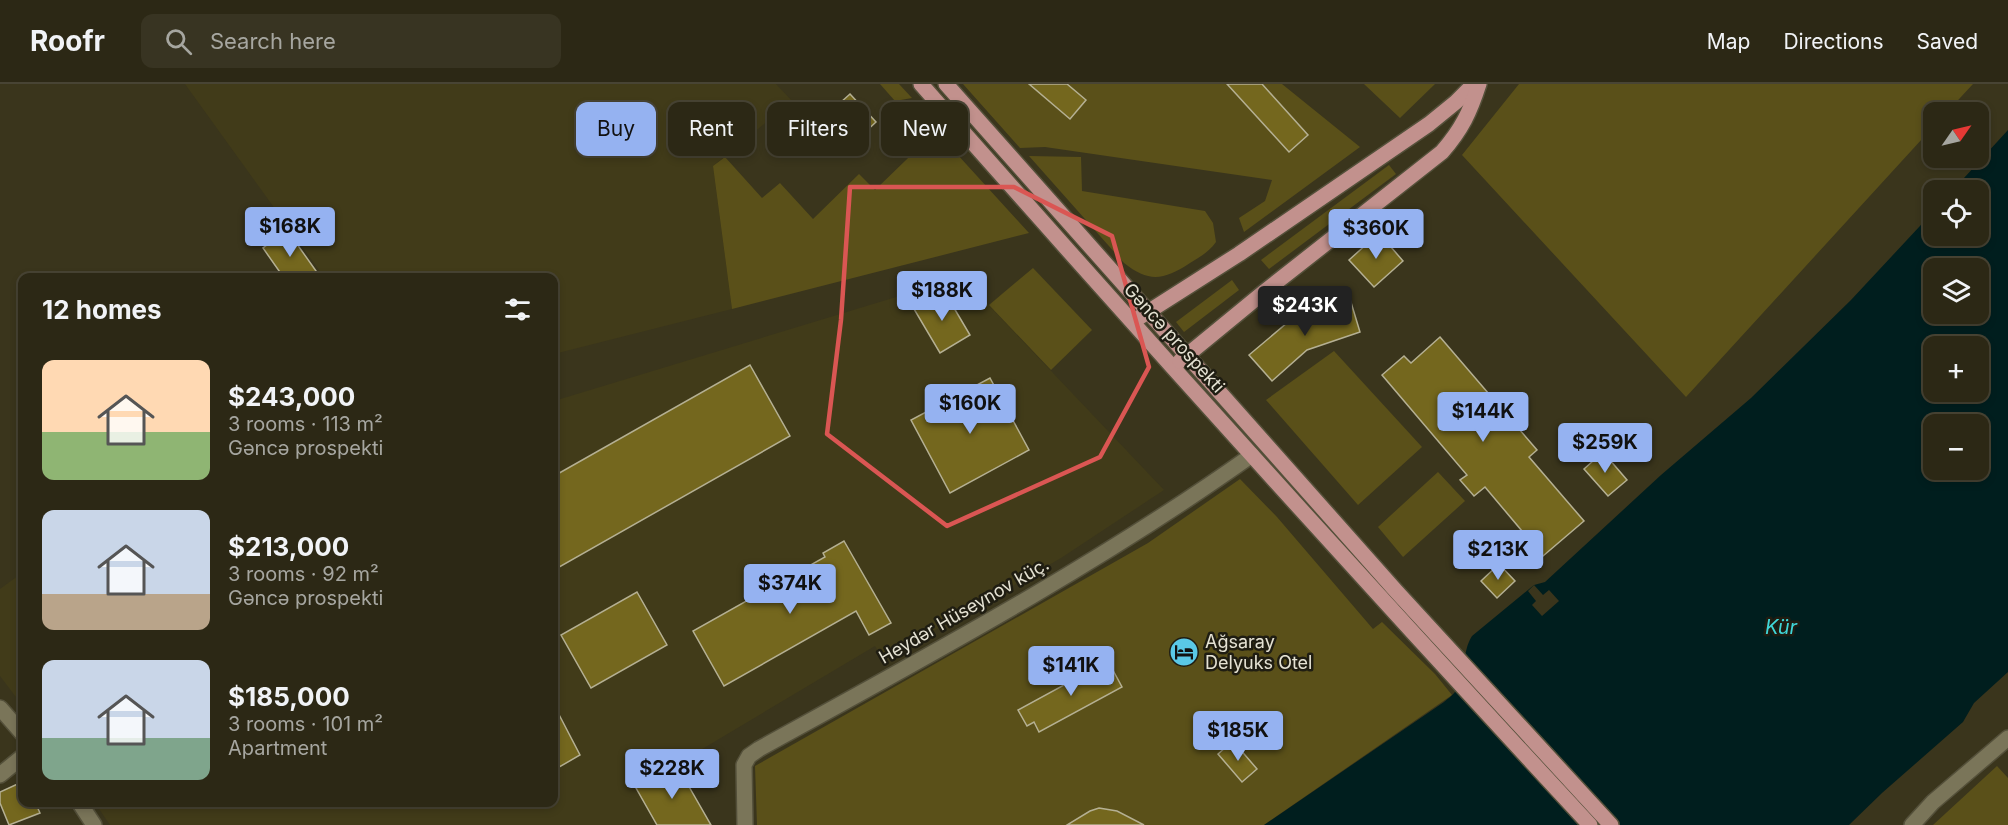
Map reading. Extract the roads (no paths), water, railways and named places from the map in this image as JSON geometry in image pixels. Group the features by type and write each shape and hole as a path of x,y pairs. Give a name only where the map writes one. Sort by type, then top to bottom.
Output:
{"main road":[{"name":"Gəncə prospekti","path":"921,84 1252,456 1590,825"},
{"name":"Gəncə prospekti","path":"946,84 1409,606 1611,825"},
{"path":"1132,321 1239,254 1429,124 1474,84"},
{"path":"1173,367 1442,152 1463,126 1479,84"}],"street":[{"name":"Heydər Hüseynov küç.","path":"745,825 744,765 749,756 1041,591 1190,499 1252,456"},
{"path":"0,708 18,728"},
{"path":"1912,825 1933,802 2008,738"},
{"path":"0,774 18,760"},
{"path":"82,807 94,825"}],"water":[{"name":"Kür","path":"2008,130 2008,672 1974,703 1963,722 1849,825 1264,825 1452,695 1459,686 1466,650 1472,636 1534,585 1545,582 1661,475 1751,398 1851,300 1923,223 1923,246 1989,246 1989,180 1962,180 1973,168 1989,168 1989,151"}],"place":[{"name":"Ağsaray Delyuks Otel","path":"1184,652"}]}
